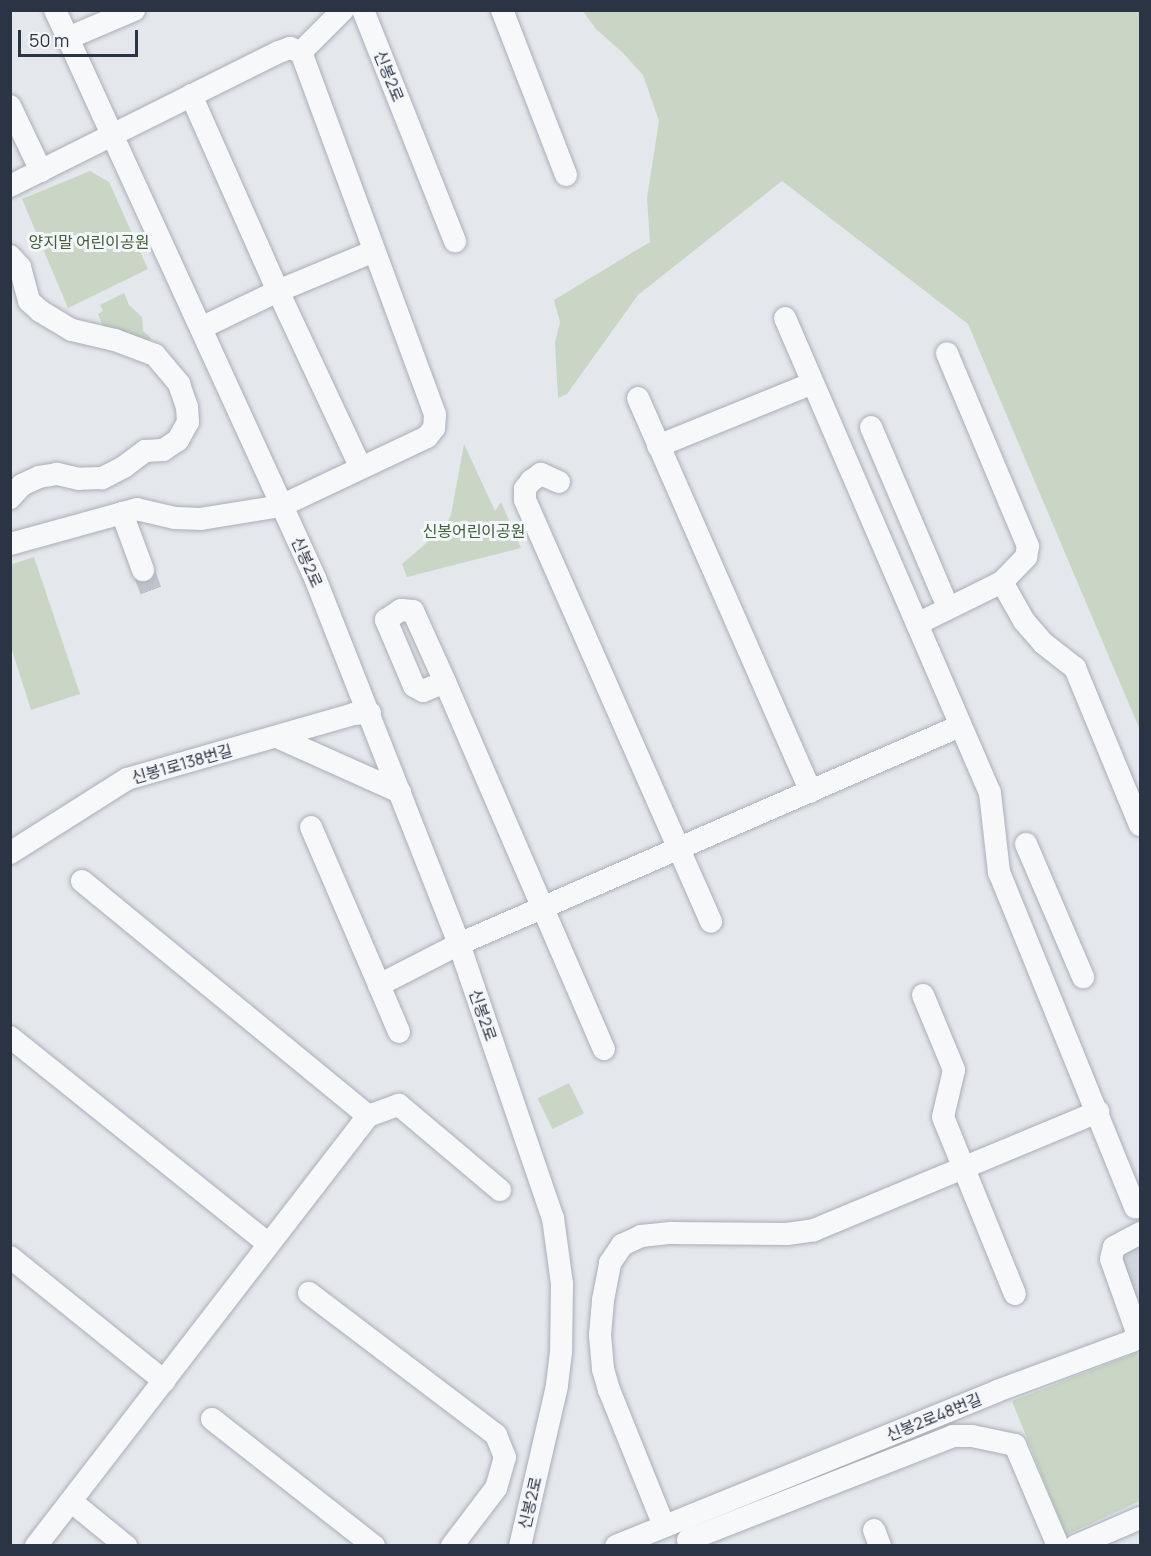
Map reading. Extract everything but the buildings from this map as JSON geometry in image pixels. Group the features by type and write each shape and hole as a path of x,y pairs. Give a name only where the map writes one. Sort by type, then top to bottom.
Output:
{"street":[{"name":"신봉2로","path":"55,10 315,578 459,944 553,1218 562,1284 557,1386 520,1545"},
{"path":"68,38 134,10"},
{"path":"301,52 343,10"},
{"name":"신봉2로","path":"363,10 455,241"},
{"path":"502,10 566,175"},
{"path":"10,186 114,137 191,95 279,52 290,48 301,52 435,415 434,428 427,437 281,506 201,519 176,518 138,509 10,544"},
{"path":"191,95 278,291 361,468"},
{"path":"11,107 41,171"},
{"path":"201,328 278,291 374,250"},
{"path":"10,256 20,267 29,301 40,311 72,330 115,339 154,355 179,384 187,407 188,422 178,440 164,450 145,452 124,467 102,478 79,479 57,474 39,477 22,485 10,498"},
{"path":"785,318 990,793 994,846 1004,882 1135,1207"},
{"path":"917,624 1002,582 1026,557 1028,546 947,353"},
{"path":"658,446 813,383"},
{"path":"638,398 811,792"},
{"path":"871,427 943,596"},
{"path":"855,481 887,466"},
{"path":"560,482 541,474 525,489 525,500 711,922"},
{"path":"122,513 143,570"},
{"path":"902,588 932,572"},
{"path":"1002,582 1024,621 1043,643 1075,668 1140,825"},
{"path":"445,682 604,1049"},
{"name":"신봉1로138번길","path":"10,853 127,779 354,714 370,713"},
{"path":"379,985 459,944 960,726"},
{"path":"277,737 400,792"},
{"path":"311,828 399,1032"},
{"path":"1026,844 1083,976"},
{"path":"1004,882 1036,868"},
{"path":"82,881 368,1116"},
{"path":"1038,965 1070,948"},
{"path":"923,995 954,1070 943,1117 1015,1294"},
{"path":"10,1037 268,1244"},
{"path":"36,1545 72,1502 368,1116 399,1105 500,1190"},
{"path":"1058,1545 1015,1445 972,1436 952,1436 681,1533 603,1369 600,1335 603,1300 610,1263 622,1245 641,1236 671,1233 788,1234 814,1230 1098,1112"},
{"name":"신봉2로48번길","path":"616,1545 681,1533 997,1391 1132,1341 1137,1332 1111,1259 1114,1247 1140,1233"},
{"path":"10,1257 164,1381"},
{"path":"309,1293 496,1435 505,1457 496,1488 452,1545"},
{"path":"213,1419 374,1545"},
{"path":"72,1502 126,1545"},
{"path":"1075,1545 1140,1518"}],"shaded area":[{"path":"1140,1242 1140,1325 1120,1252"}],"green space":[{"path":"583,11 1140,11 1140,730 968,324 782,181 638,295 567,394 558,398 555,343 560,322 554,300 650,242 647,198 659,121 643,75 596,29"},
{"name":"양지말 어린이공원","path":"90,171 109,182 148,269 68,308 22,199"},
{"path":"124,293 129,305 142,317 143,331 151,338 148,344 107,337 98,314 103,311 100,305"},
{"name":"신봉어린이공원","path":"464,444 495,511 501,502 521,548 407,577 402,564 445,527 451,515"},
{"path":"34,557 80,694 31,710 11,647 10,565"},
{"path":"569,1083 584,1114 552,1129 538,1098"},
{"path":"1138,1352 1140,1360 1140,1501 1066,1535 1012,1401"}],"tunnel":[{"path":"143,570 153,596"}]}
